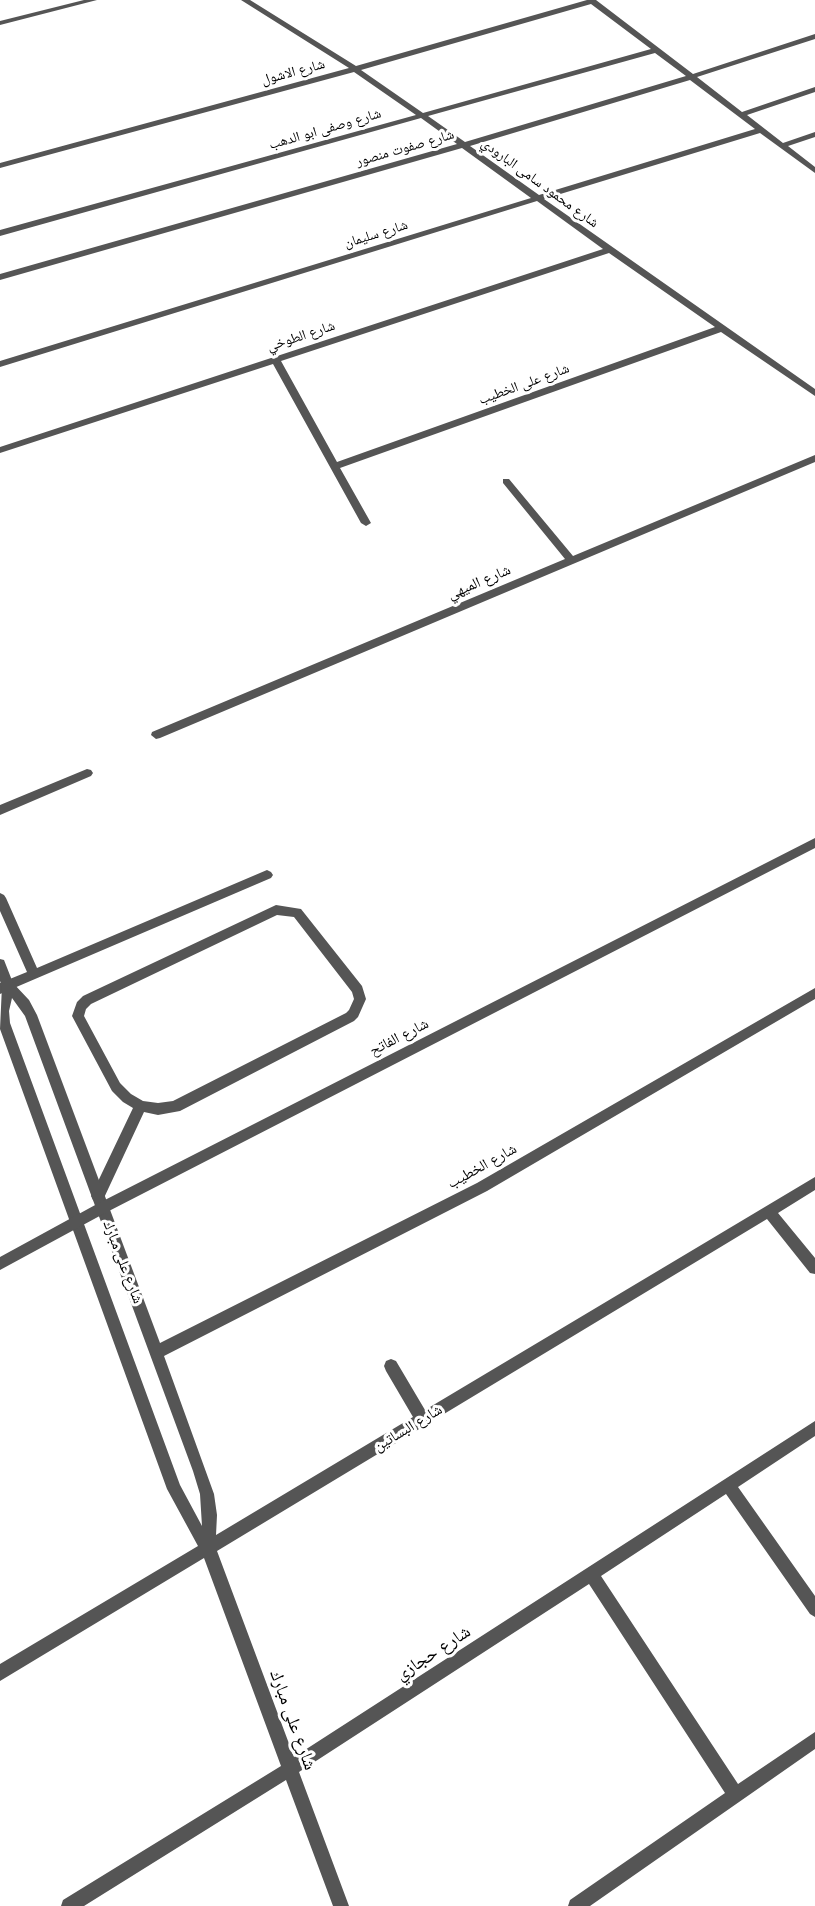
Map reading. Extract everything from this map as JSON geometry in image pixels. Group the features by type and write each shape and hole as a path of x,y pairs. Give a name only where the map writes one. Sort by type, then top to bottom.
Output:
{"street":[{"path":"0,23 93,0"},
{"name":"شارع محمود سامى البارودي","path":"245,0 355,69 815,393"},
{"path":"592,1 815,171"},
{"name":"شارع الاشول","path":"0,166 355,69 592,1"},
{"name":"شارع صفوت منصور","path":"0,277 464,145 691,77 815,36"},
{"name":"شارع وصفى ابو الدهب","path":"0,233 657,50"},
{"path":"741,115 815,89"},
{"name":"شارع سليمان","path":"0,364 760,130"},
{"path":"781,146 815,134"},
{"name":"شارع الطوخي","path":"0,450 610,250"},
{"name":"شارع على الخطيب","path":"335,466 722,328"},
{"path":"275,359 366,523"},
{"name":"شارع الميهي","path":"156,735 815,458"},
{"path":"506,481 571,560"},
{"path":"0,810 87,773"},
{"name":"شارع الفاتح","path":"0,1264 77,1222 100,1202 815,843"},
{"path":"4,988 267,875"},
{"path":"0,898 34,975"},
{"path":"276,910 297,912 358,990 360,999 354,1013 175,1107 158,1109 141,1106 127,1098 117,1087 78,1016 81,1006 87,1000 276,910"},
{"name":"شارع على مبارك","path":"0,964 4,988 4,1023 174,1489 192,1525 208,1548 341,1906"},
{"name":"شارع على مبارك","path":"4,988 25,1004 31,1015 157,1352 207,1494 210,1515 208,1548"},
{"name":"شارع الخطيب","path":"157,1352 482,1187 815,993"},
{"path":"100,1202 141,1106"},
{"name":"شارع البساتين","path":"0,1673 815,1183"},
{"path":"768,1211 815,1268"},
{"path":"391,1366 422,1419"},
{"name":"شارع حجازي","path":"69,1906 290,1769 815,1428"},
{"path":"728,1485 815,1609"},
{"path":"591,1574 736,1795"},
{"path":"576,1906 815,1740"}]}
